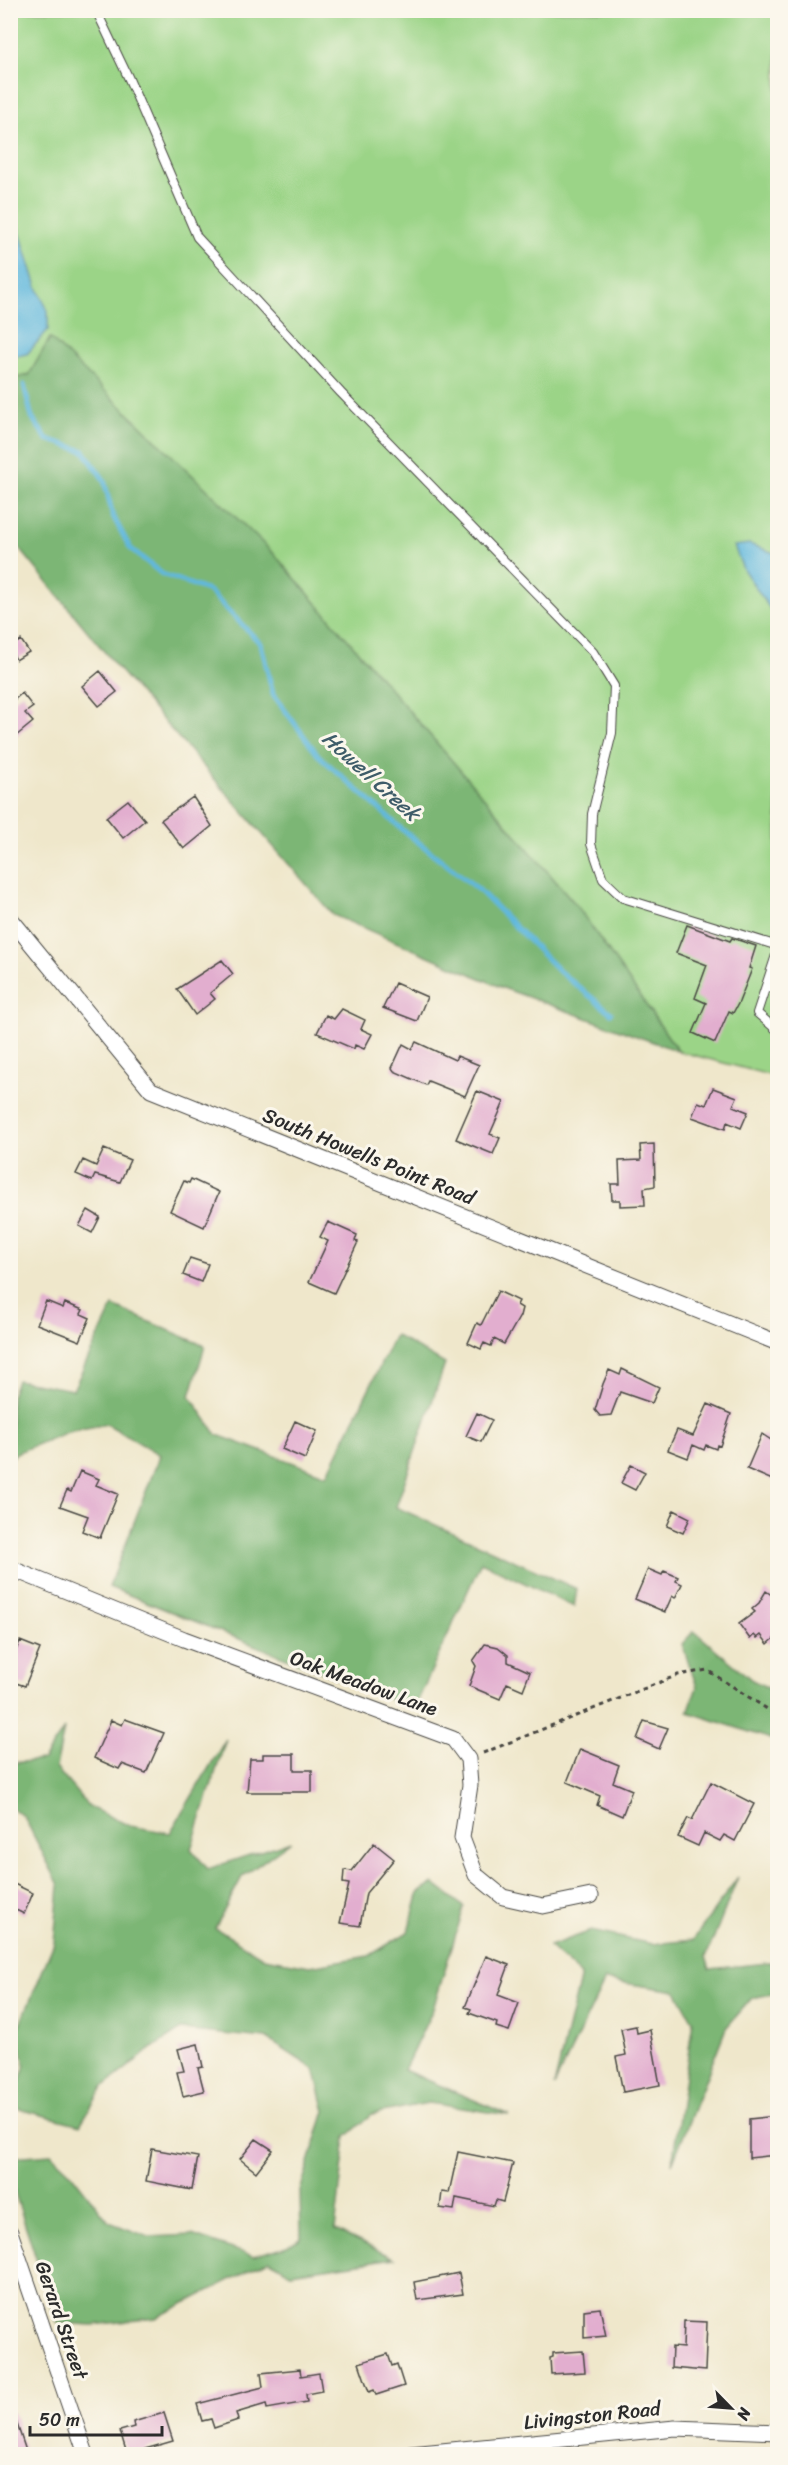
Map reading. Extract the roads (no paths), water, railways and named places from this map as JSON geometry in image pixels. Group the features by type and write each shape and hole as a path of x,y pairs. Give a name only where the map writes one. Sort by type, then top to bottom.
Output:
{"street":[{"name":"South Howells Point Road","path":"10,918 151,1090 777,1343"},
{"name":"Oak Meadow Lane","path":"10,1568 184,1639 453,1739 468,1759 470,1785 462,1838 476,1875 503,1897 543,1906 591,1896"},
{"name":"Gerard Street","path":"10,2232 86,2454"},
{"name":"Livingston Road","path":"411,2454 675,2428 777,2432"}],"lane":[{"path":"96,10 129,79 197,237 341,393 593,652 614,686 612,733 592,814 591,844 603,879 623,898 777,948 758,1013 777,1031"},
{"path":"766,987 777,990"}],"water":[{"path":"11,214 16,220 37,287 48,311 48,330 27,354 11,357"},
{"path":"749,544 777,554 777,619 743,569 734,546"}],"waterway":[{"name":"Howell Creek","path":"24,385 32,418 47,439 84,451 104,480 113,516 130,548 162,574 209,591 261,644 273,694 318,755 404,831 478,889 560,972 611,1013"}]}
